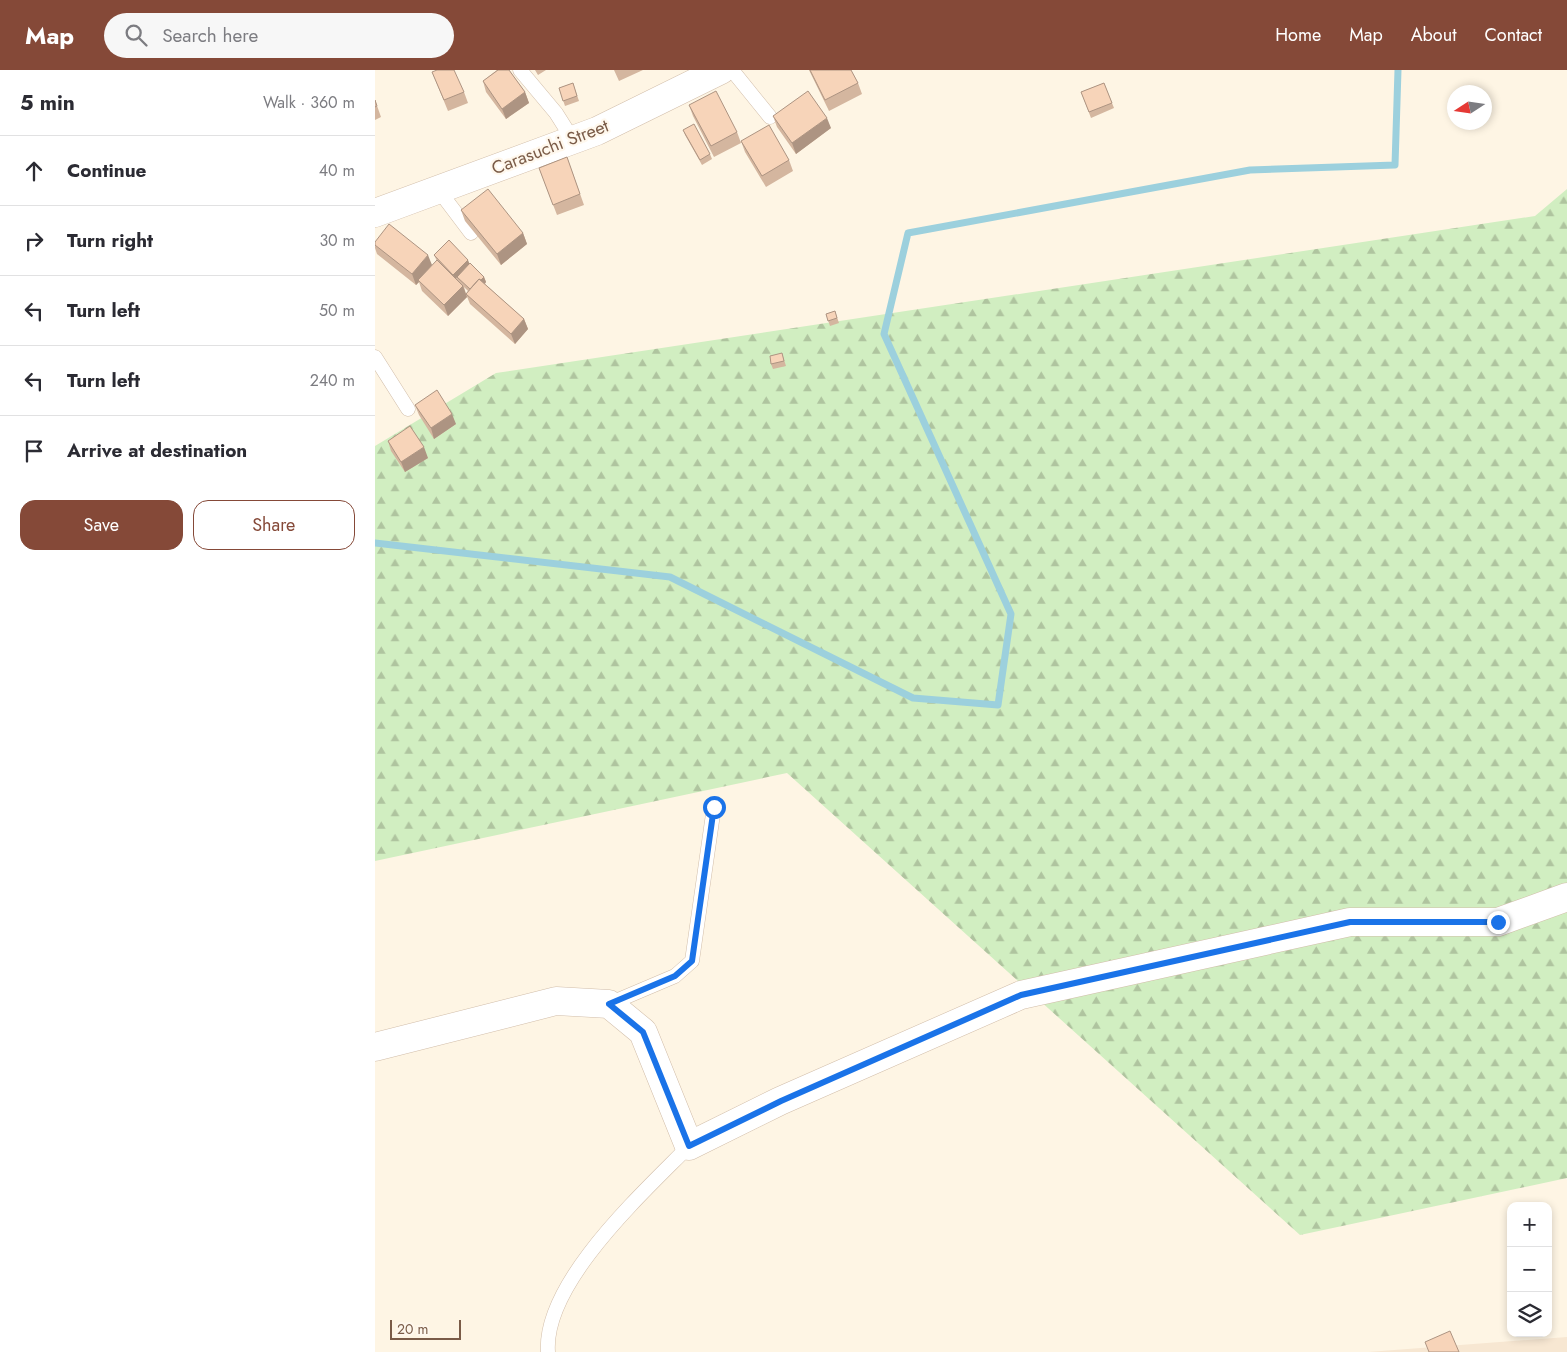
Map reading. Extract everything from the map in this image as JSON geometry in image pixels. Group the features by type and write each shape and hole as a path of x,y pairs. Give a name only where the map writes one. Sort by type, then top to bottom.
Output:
{"street":[{"name":"Carasuchi Street","path":"375,213 437,188 573,140 721,70"},
{"path":"375,1048 556,1001 609,1004 643,1032 689,1146 781,1101 1021,995 1350,922 1498,922 1567,897"}],"lane":[{"path":"521,70 556,113 573,140"},
{"path":"732,70 770,117"},
{"path":"437,188 471,232"},
{"path":"375,357 408,409"},
{"path":"609,1004 675,976 692,961 714,807"},
{"path":"548,1352 547,1345 556,1305 596,1244 689,1146"}],"shaded area":[{"path":"1567,1337 1567,1352 1368,1352"}],"green space":[{"path":"1567,189 1567,1178 1300,1235 787,773 375,861 375,446 496,373 1535,216"}],"building":[{"path":"437,70 454,70 464,92 444,100 432,72"},
{"path":"498,70 509,70 525,92 502,109 483,81"},
{"path":"810,70 851,70 858,83 825,100"},
{"path":"573,83 577,96 563,101 559,88"},
{"path":"1104,83 1112,103 1089,112 1081,92"},
{"path":"716,91 737,132 711,146 689,105"},
{"path":"808,91 827,118 792,143 773,116"},
{"path":"694,124 710,154 700,160 683,130"},
{"path":"769,125 789,160 762,176 741,141"},
{"path":"567,157 580,194 553,205 539,168"},
{"path":"488,189 523,233 497,254 461,210"},
{"path":"389,224 428,255 412,274 375,245 375,242"},
{"path":"449,240 468,260 453,275 434,255"},
{"path":"437,260 463,286 444,305 418,280"},
{"path":"470,263 484,277 481,280 479,279 470,289 457,277"},
{"path":"479,279 524,319 511,334 466,294"},
{"path":"835,311 837,318 828,321 826,314"},
{"path":"782,353 784,361 771,364 770,356"},
{"path":"437,390 452,414 431,428 415,405"},
{"path":"410,426 424,447 401,462 388,441"},
{"path":"1450,1331 1459,1352 1429,1352 1425,1342"}],"waterway":[{"path":"375,543 670,577 913,698 998,705 1011,614 884,334 908,233 1250,170 1395,165 1398,70"}],"route":[{"path":"714,807 692,961 675,976 609,1004 643,1032 689,1146 781,1101 1021,995 1350,922 1498,922"}]}
